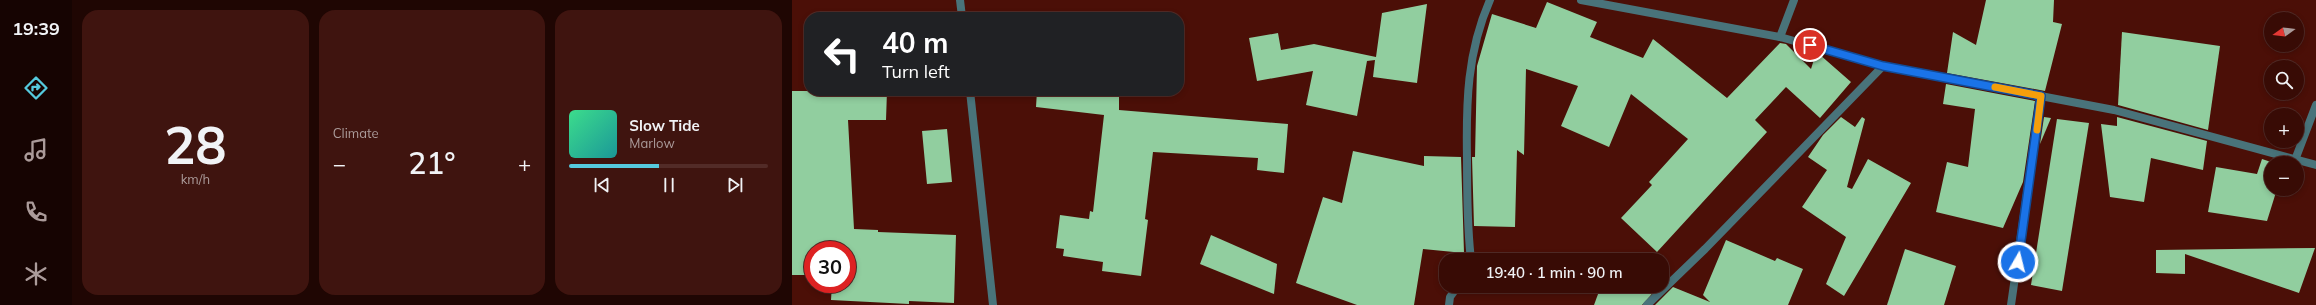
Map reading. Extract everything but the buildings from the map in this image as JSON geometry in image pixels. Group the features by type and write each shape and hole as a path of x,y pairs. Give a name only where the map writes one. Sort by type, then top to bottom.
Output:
{"street":[{"path":"960,0 961,12"},
{"path":"1470,253 1467,228 1466,93 1474,45 1490,0"},
{"path":"1581,0 1780,37 1883,66 2114,110 2281,156"},
{"path":"1780,37 1794,0"},
{"path":"1647,305 1705,249 1883,66"},
{"path":"971,96 993,305"},
{"path":"2011,305 2041,96"},
{"path":"2297,156 2316,105"},
{"path":"2304,162 2316,164"},
{"path":"1449,305 1450,297 1453,293"}],"slow traffic":[{"path":"1995,87 2041,96 2037,130"}],"route":[{"path":"1810,45 1883,66 2041,96 2018,262"}]}
